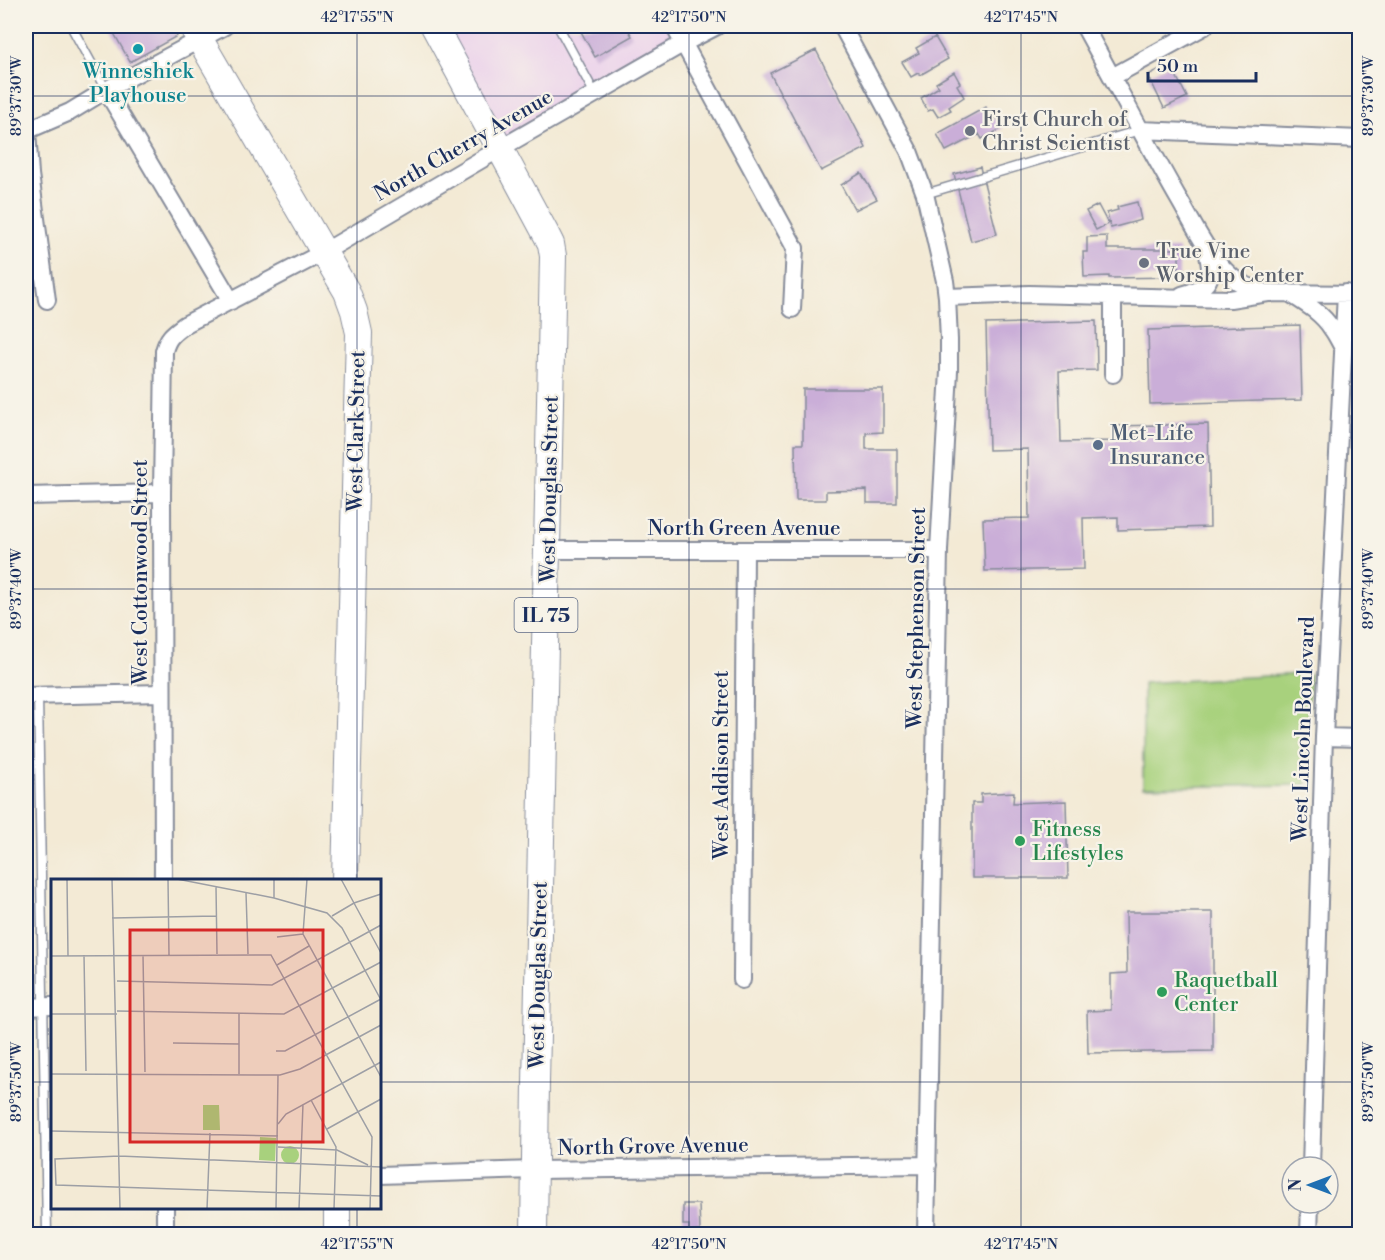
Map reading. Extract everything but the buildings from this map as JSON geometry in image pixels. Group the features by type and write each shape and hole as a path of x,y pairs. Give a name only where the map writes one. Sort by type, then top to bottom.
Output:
{"main road":[{"name":"West Douglas Street","path":"434,26 546,234 553,256 534,1234"},
{"name":"West Clark Street","path":"196,32 347,292 359,333 345,879"},
{"path":"337,1209 337,1234"}],"street":[{"path":"47,300 26,131 70,112 196,32 225,26"},
{"path":"674,26 795,248 792,309"},
{"name":"North Cherry Avenue","path":"231,301 324,252 501,148 717,26"},
{"name":"West Stephenson Street","path":"842,26 909,151 925,194 945,281 950,340 939,550 926,1234"},
{"path":"1084,26 1205,245 1232,278 1243,285 1268,293"},
{"path":"1112,76 1205,26"},
{"path":"106,90 231,301"},
{"path":"1140,130 1359,139"},
{"path":"1173,298 1197,291 1205,285 1211,275 1211,267 1205,245"},
{"path":"947,297 1029,294 1230,299 1268,293 1353,293"},
{"path":"1288,293 1311,307 1323,318 1332,328 1343,348"},
{"name":"West Lincoln Boulevard","path":"1311,1155 1324,737 1343,348 1353,293"},
{"path":"1113,296 1113,374"},
{"name":"West Cottonwood Street","path":"163,879 164,351 166,341 186,324 231,301"},
{"path":"26,496 162,493"},
{"name":"North Green Avenue","path":"548,550 939,550"},
{"name":"West Addison Street","path":"742,980 745,551"},
{"path":"32,696 162,693"},
{"path":"1324,737 1359,738"},
{"path":"26,1007 48,1006"},
{"name":"North Grove Avenue","path":"381,1175 536,1170 928,1165"},
{"path":"165,1209 165,1234"},
{"path":"1309,1234 1310,1215"}],"lane":[{"path":"71,26 106,90"},
{"path":"558,26 596,94"},
{"path":"925,194 1140,130"},
{"path":"32,696 48,1006 47,1234"}],"shaded area":[{"path":"434,26 717,26 501,148"}],"green space":[{"path":"1310,674 1306,785 1143,787 1143,683"}],"place":[{"name":"Winneshiek Playhouse","path":"138,49"},
{"name":"First Church of Christ Scientist","path":"970,131"},
{"name":"True Vine Worship Center","path":"1144,263"},
{"name":"Met-Life Insurance","path":"1098,445"},
{"name":"Fitness Lifestyles","path":"1020,841"},
{"name":"Raquetball Center","path":"1162,992"}]}
